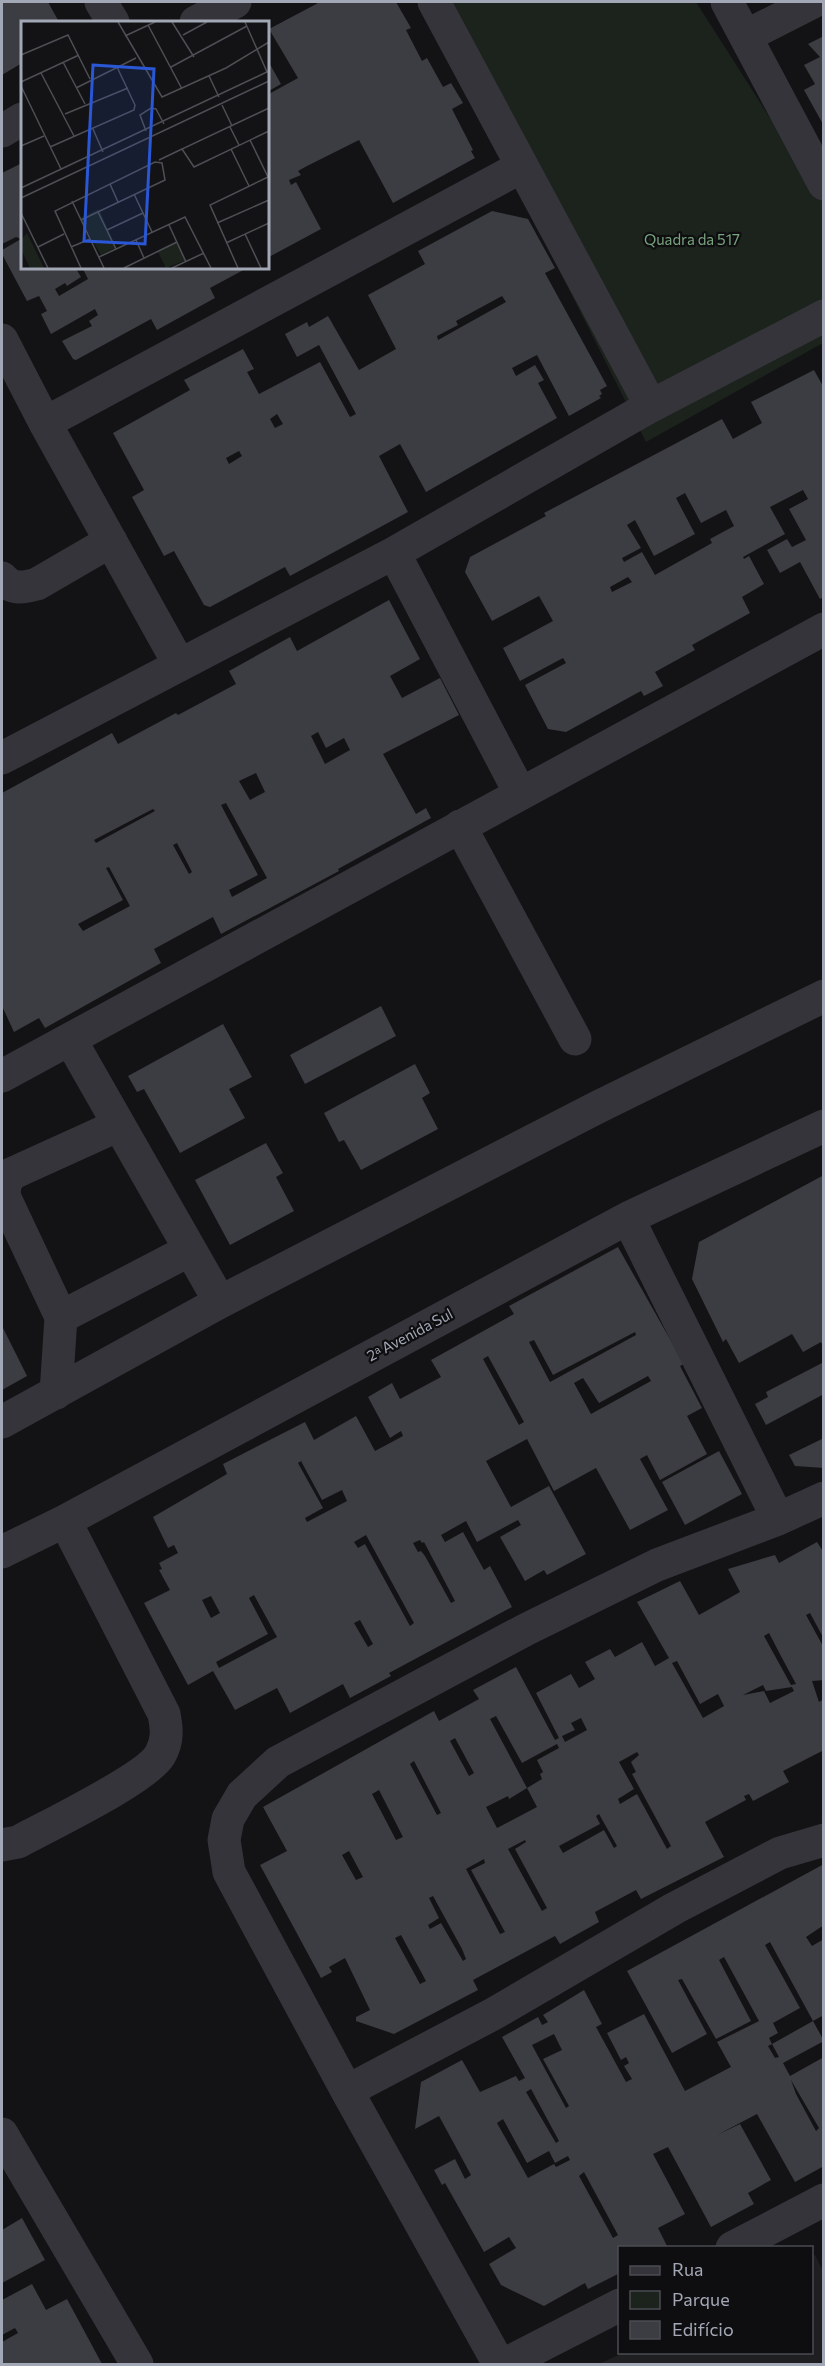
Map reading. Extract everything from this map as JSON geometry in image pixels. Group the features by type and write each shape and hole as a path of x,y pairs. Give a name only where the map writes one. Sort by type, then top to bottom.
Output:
{"street":[{"path":"101,2 111,21"},
{"path":"198,21 235,2"},
{"path":"434,2 651,406"},
{"path":"727,2 824,184"},
{"path":"746,36 813,2"},
{"path":"2,131 21,120"},
{"path":"45,423 521,167"},
{"path":"2,758 394,553 651,406 824,316"},
{"path":"2,339 45,423 179,664"},
{"path":"2,578 13,587 25,588 37,584 111,541"},
{"path":"394,553 520,793"},
{"path":"2,1076 824,629"},
{"path":"460,826 575,1039"},
{"path":"2,1422 220,1302 598,1107 824,996"},
{"path":"70,1039 220,1302"},
{"path":"56,1393 61,1317 4,1196 5,1184 11,1174 119,1125"},
{"name":"2ᵃ Avenida Sul","path":"2,1552 65,1521 628,1218 824,1126"},
{"path":"628,1218 778,1519"},
{"path":"61,1317 190,1250"},
{"path":"499,2364 347,2091 229,1872 225,1840 228,1819 242,1795 278,1762 527,1629 657,1565 778,1519 824,1498"},
{"path":"2,1845 18,1842 122,1785 147,1768 159,1756 165,1742 167,1730 164,1714 65,1521"},
{"path":"347,2091 495,2013 685,1903 780,1853 824,1840"},
{"path":"2,2134 136,2364"},
{"path":"734,2246 824,2200"},
{"path":"505,2364 618,2307"}],"shaded area":[{"path":"815,2255 823,2271 823,2364 599,2364 621,2354 813,2354 813,2256"}],"green space":[{"name":"Quadra da 517","path":"424,2 696,2 823,201 823,343 646,442"}],"building":[{"path":"2,2 48,2 58,21 21,21 21,64 2,75"},
{"path":"320,2 396,2 411,28 406,30 422,61 427,58 443,87 451,83 463,103 452,109 475,158 393,203 359,140 298,171 301,175 289,180 291,185 296,182 321,229 269,257 268,94 298,78 269,29"},
{"path":"824,36 824,126 804,90 815,84 804,65 820,57 808,44"},
{"path":"268,61 281,84 268,91"},
{"path":"21,164 21,239 16,237 2,244 2,173"},
{"path":"492,211 528,219 555,268 545,273 607,386 600,390 601,398 569,416 537,355 512,368 516,376 535,365 544,380 538,383 557,418 426,492 400,444 379,456 408,512 290,576 285,567 210,607 204,605 174,551 164,556 132,497 144,490 113,433 190,390 184,380 243,349 254,369 247,372 259,394 320,362 350,417 356,414 319,345 297,357 285,334 307,322 309,327 328,316 359,370 396,349 368,295 425,264 418,251","holes":["502,296 506,302 438,340 437,336 458,325 456,321","277,414 283,424 275,428 270,419","239,451 242,456 229,464 226,458"]},
{"path":"21,239 21,268 76,268 81,277 67,286 65,283 55,289 59,296 88,279 82,268 247,268 210,288 215,298 157,330 151,319 76,360 73,359 62,341 92,326 89,321 98,315 95,309 51,334 41,314 47,311 39,296 27,301 2,250"},
{"path":"814,370 824,388 824,597 820,599 800,562 780,573 767,550 787,539 792,547 806,540 789,509 808,499 803,490 770,507 785,534 743,557 744,559 749,556 764,584 742,597 750,613 692,645 695,650 655,672 663,686 644,696 641,691 566,732 548,729 525,685 566,663 563,658 520,681 503,648 553,621 539,596 492,621 465,572 470,557 546,516 544,513 722,419 733,439 762,423 751,402","holes":["685,493 701,523 726,510 734,526 710,539 712,543 655,575 642,552 624,562 622,558 641,548 627,525 635,520 654,556 695,534 676,498","628,577 632,582 612,592 610,587"]},
{"path":"389,600 420,659 390,676 402,698 440,678 459,715 383,754 416,814 426,808 431,818 338,869 339,871 221,934 213,917 154,949 161,963 45,1028 39,1018 14,1032 2,1006 2,793 112,733 118,744 236,684 229,671 290,637 297,651","holes":["318,732 326,748 344,738 350,750 325,764 311,736","256,773 265,792 250,800 239,781","226,803 267,878 232,897 229,890 258,875 221,805","153,809 155,811 96,843 94,840","177,843 192,872 189,874 173,845","109,867 130,906 83,931 78,924 123,900 106,868"]},
{"path":"381,1006 396,1036 305,1084 290,1055"},
{"path":"223,1024 252,1077 229,1089 245,1118 180,1153 144,1089 137,1092 128,1076"},
{"path":"415,1064 430,1093 422,1098 438,1129 361,1170 344,1140 339,1142 324,1113"},
{"path":"266,1143 283,1173 276,1177 294,1211 230,1245 195,1180"},
{"path":"824,1175 824,1348 821,1342 803,1352 792,1334 739,1363 726,1339 723,1342 692,1279 699,1242"},
{"path":"618,1247 684,1364 680,1366 702,1408 687,1416 707,1454 660,1480 647,1455 640,1459 668,1510 630,1530 596,1468 554,1491 527,1439 486,1461 511,1507 549,1486 586,1554 547,1575 544,1570 525,1581 500,1537 521,1525 518,1520 477,1542 466,1521 441,1535 445,1542 463,1532 484,1570 490,1566 512,1607 389,1673 391,1676 350,1698 343,1684 290,1713 277,1688 235,1710 213,1671 188,1685 144,1603 170,1590 159,1570 162,1569 159,1563 178,1553 174,1545 168,1548 153,1517 227,1474 223,1464 305,1422 314,1440 356,1416 375,1451 403,1436 401,1431 390,1438 368,1397 392,1383 400,1399 441,1377 431,1360 514,1314 509,1306","holes":["635,1332 636,1335 550,1382 529,1342 534,1340 553,1375","488,1356 524,1422 519,1425 483,1359","648,1376 651,1381 591,1414 574,1383 583,1378 599,1403","301,1461 322,1500 342,1490 347,1501 307,1522 305,1518 323,1508 298,1463","366,1535 414,1623 410,1626 365,1544 358,1548 354,1542","420,1540 424,1542 455,1601 451,1603 425,1556 421,1551 418,1552 413,1543","254,1595 277,1637 219,1668 216,1662 268,1634 249,1598","211,1596 220,1613 211,1618 202,1600","360,1620 373,1644 368,1647 354,1623"]},
{"path":"2,1326 27,1376 2,1390"},
{"path":"822,1363 824,1394 766,1425 755,1404 768,1397 766,1392"},
{"path":"824,1438 824,1468 795,1466 789,1455"},
{"path":"719,1451 742,1494 685,1525 662,1482"},
{"path":"817,1542 824,1553 824,1639 810,1613 806,1615 824,1648 824,1680 812,1681 819,1702 824,1699 824,1750 783,1771 789,1782 753,1801 749,1794 744,1796 746,1800 705,1822 724,1857 641,1899 636,1890 595,1912 599,1922 560,1944 555,1936 473,1980 478,1990 394,2034 356,2021 356,2017 370,2010 345,1958 329,1967 332,1972 321,1978 260,1865 287,1851 263,1807 434,1711 439,1721 479,1699 473,1690 516,1667 555,1740 559,1738 536,1693 571,1674 579,1688 595,1679 585,1662 610,1649 615,1657 642,1642 655,1666 669,1658 637,1602 680,1581 699,1615 740,1592 728,1569 775,1555 779,1563","holes":["769,1633 796,1684 791,1685 764,1636","677,1661 700,1704 718,1694 724,1706 703,1718 672,1663","763,1685 766,1691 792,1687 794,1691 770,1703 764,1691 743,1695","496,1716 522,1763 557,1744 559,1748 537,1760 543,1772 540,1774 542,1779 527,1788 490,1719","581,1718 587,1730 565,1742 562,1736 575,1730 571,1723","455,1738 474,1773 469,1776 450,1741","637,1752 639,1755 631,1762 636,1772 632,1774 671,1846 667,1849 637,1794 620,1804 618,1799 634,1789 619,1762","414,1761 441,1813 437,1815 410,1764","527,1788 537,1807 497,1828 486,1807 508,1796 509,1799","379,1790 403,1837 396,1840 372,1794","599,1814 617,1846 614,1848 604,1830 563,1853 559,1846 600,1824 596,1816","525,1840 526,1842 515,1849 547,1908 542,1911 508,1849","349,1851 363,1877 356,1880 342,1855","484,1859 485,1863 471,1870 505,1932 500,1934 466,1869","433,1896 466,1959 463,1961 441,1923 430,1929 428,1925 439,1918 429,1898","401,1935 426,1981 420,1984 395,1938"]},
{"path":"824,1864 824,1925 806,1937 812,1946 824,1939 824,2015 813,2021 824,2041 783,2063 790,2076 824,2057 824,2166 795,2182 757,2114 717,2135 740,2124 771,2180 748,2193 754,2204 711,2227 668,2147 653,2154 685,2214 658,2228 667,2246 618,2246 618,2274 588,2289 585,2283 544,2306 501,2285 489,2264 516,2248 509,2237 484,2252 445,2183 442,2185 434,2170 455,2159 465,2179 471,2175 439,2116 415,2129 421,2082 462,2060 480,2092 516,2076 519,2081 525,2078 502,2037 538,2017 542,2025 548,2022 543,2015 584,1990 602,2024 596,2027 626,2082 632,2079 624,2066 629,2063 626,2057 621,2060 607,2033 644,2014 685,2091 731,2067 717,2042 759,2021 724,1957 719,1960 751,2021 716,2039 682,1979 678,1980 707,2034 672,2053 627,1971","holes":["770,1942 813,2021 772,2044 769,2038 778,2033 773,2023 800,2008 765,1945","554,2034 562,2050 543,2059 569,2106 566,2108 532,2045","772,2044 779,2057 775,2058 768,2046","791,2080 819,2128 816,2131","531,2089 559,2141 556,2143 526,2092","503,2119 527,2163 549,2151 555,2163 568,2156 570,2160 556,2167 554,2164 528,2178 497,2123","584,2172 618,2235 613,2238 579,2176"]},
{"path":"22,2218 45,2260 2,2283 2,2230"},
{"path":"32,2284 46,2310 67,2299 102,2364 2,2364 2,2342 18,2333 15,2328 2,2335 2,2300"}]}
